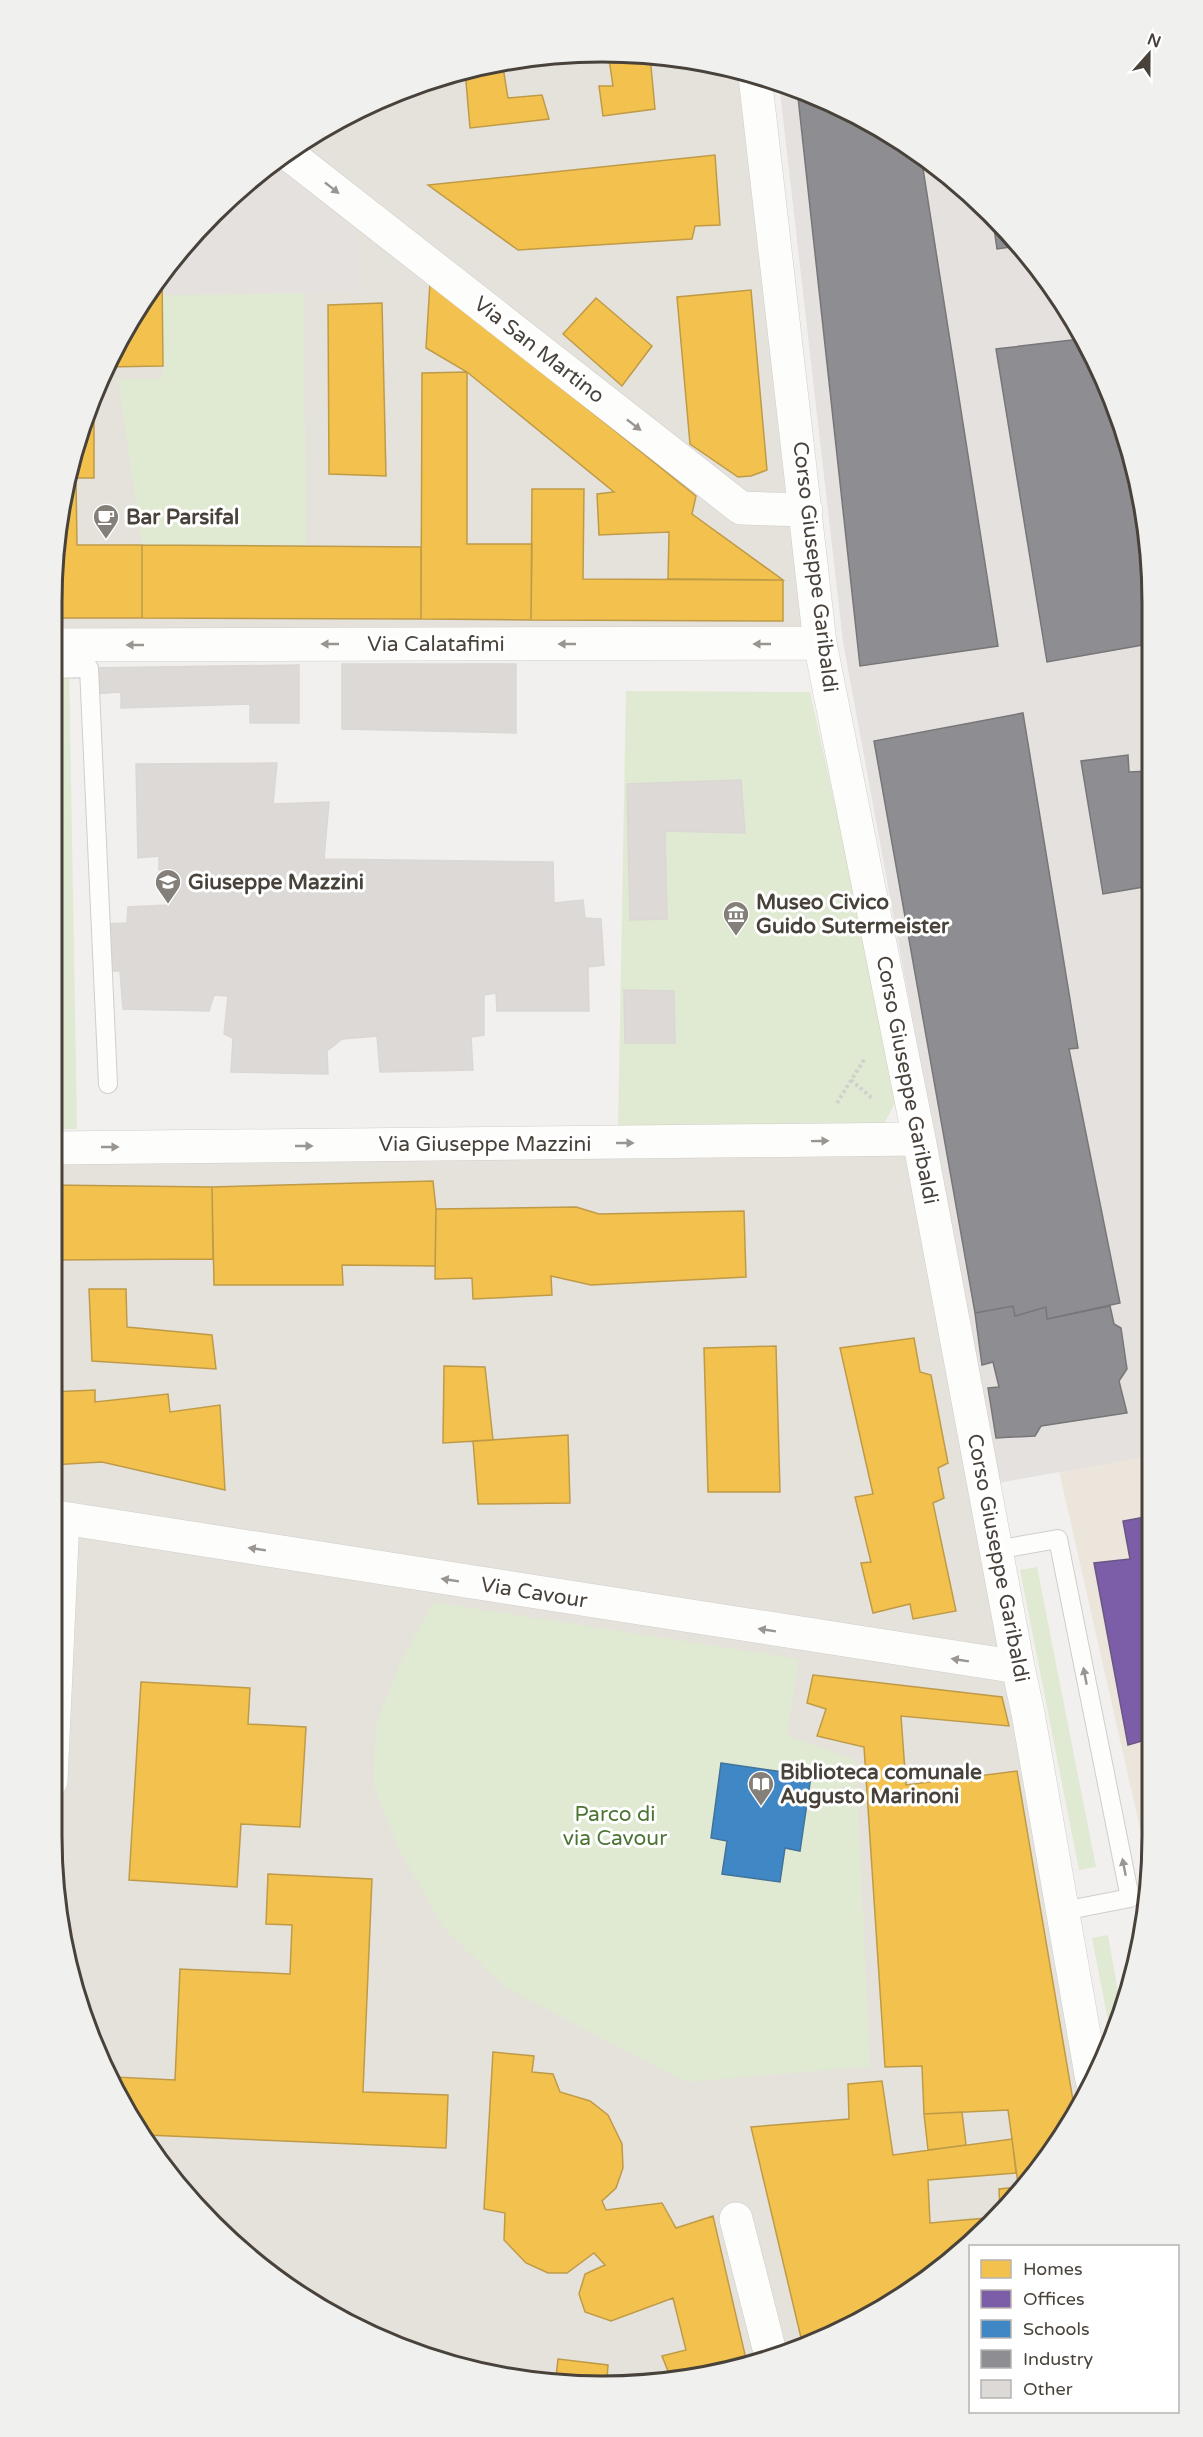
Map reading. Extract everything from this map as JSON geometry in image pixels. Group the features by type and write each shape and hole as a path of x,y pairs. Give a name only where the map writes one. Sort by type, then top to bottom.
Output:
{"street":[{"name":"Corso Giuseppe Garibaldi","path":"756,84 820,643 919,1140 1028,1713 1090,2066"},
{"name":"Via San Martino","path":"294,158 741,508 806,510"},
{"name":"Via Calatafimi","path":"62,645 820,643"},
{"name":"Via Giuseppe Mazzini","path":"62,1148 919,1140"},
{"name":"Via Cavour","path":"62,1520 1018,1667"},
{"path":"736,2219 769,2349"}],"lane":[{"path":"62,669 90,668 108,1084"},
{"path":"996,1550 1058,1539 1130,1898 1063,1911"}],"path":[{"path":"812,1141 894,1012"}],"shaded area":[{"path":"602,62 672,66 740,80 804,630 62,632 66,531 72,496 90,428 117,363 134,331 173,273 196,245 245,196 273,173 301,153 363,117 428,90 462,80 531,66 566,63"},
{"path":"780,92 840,117 902,153 958,196 1007,245 1050,301 1086,363 1113,428 1123,462 1137,531 1142,602 1142,1458 998,1483 843,642"},
{"path":"279,169 355,232 357,292 162,295 162,288 196,245 245,196"},
{"path":"909,1151 1017,1715 1077,2091 1050,2136 1007,2192 958,2241 930,2264 872,2303 840,2320 775,2347 741,2357 672,2371 637,2374 602,2376 531,2371 496,2365 428,2347 363,2320 331,2303 273,2264 245,2241 196,2192 173,2164 134,2106 103,2042 80,1975 66,1906 62,1836 62,1160"},
{"path":"1142,1457 1142,1837 1059,1471"}],"green space":[{"path":"304,293 306,546 142,545 118,379 163,378 162,295"},
{"path":"62,664 69,664 77,1129 62,1129"},
{"path":"626,691 810,692 899,1095 883,1126 618,1130"},
{"path":"1037,1567 1096,1867 1079,1870 1020,1570"},
{"name":"Parco di via Cavour","path":"433,1602 799,1659 787,1736 856,1760 870,2066 686,2082 504,1987 442,1926 400,1851 373,1784 376,1723 400,1663"},
{"path":"1108,1935 1118,1992 1108,2021 1092,1938"}],"building: Homes":[{"path":"610,62 651,64 655,109 603,116 599,86 613,86"},
{"path":"504,71 508,98 542,95 549,119 470,128 466,79"},
{"path":"715,155 720,225 695,226 692,239 518,250 428,185"},
{"path":"430,282 696,496 692,514 783,580 668,579 669,532 599,535 597,494 614,492 467,372 426,348"},
{"path":"162,288 163,366 115,367 134,331"},
{"path":"751,290 767,470 751,476 738,477 690,444 677,297"},
{"path":"596,298 652,346 622,386 563,334"},
{"path":"382,303 386,476 329,474 328,305"},
{"path":"467,372 467,544 532,544 531,620 421,619 422,373"},
{"path":"94,418 94,478 76,478"},
{"path":"76,479 77,545 142,545 142,618 62,618 66,531"},
{"path":"532,489 584,489 583,579 783,580 783,621 531,620"},
{"path":"142,545 421,547 421,619 142,618"},
{"path":"433,1181 436,1209 435,1266 342,1265 343,1285 214,1285 212,1187"},
{"path":"62,1185 212,1187 213,1259 62,1260"},
{"path":"576,1207 599,1214 744,1211 746,1277 591,1285 551,1276 552,1295 473,1299 472,1278 435,1279 436,1209"},
{"path":"89,1289 126,1289 127,1327 212,1335 216,1369 92,1361"},
{"path":"914,1338 920,1372 931,1375 948,1463 938,1468 944,1498 933,1503 956,1611 913,1619 910,1604 873,1613 861,1563 871,1562 855,1497 873,1494 840,1348"},
{"path":"776,1346 780,1492 708,1492 704,1348"},
{"path":"444,1366 485,1367 493,1440 443,1443"},
{"path":"95,1390 95,1402 168,1394 170,1412 220,1405 225,1490 102,1462 62,1464 62,1392"},
{"path":"568,1435 570,1503 478,1504 473,1441"},
{"path":"813,1675 1002,1697 1009,1726 901,1716 906,1785 1017,1771 1073,2099 1050,2136 1017,2179 1008,2110 924,2114 922,2066 885,2067 864,1747 817,1736 826,1709 807,1703"},
{"path":"141,1682 250,1688 248,1724 306,1727 300,1827 241,1824 237,1887 129,1880"},
{"path":"268,1874 372,1879 363,2092 448,2095 446,2148 153,2135 119,2077 175,2080 180,1969 290,1974 292,1925 266,1924"},
{"path":"493,2052 534,2056 532,2072 553,2074 560,2092 590,2101 608,2115 622,2144 623,2168 616,2188 602,2201 606,2210 662,2203 676,2228 713,2216 745,2356 668,2371 662,2356 686,2350 673,2298 611,2321 585,2312 579,2294 585,2274 605,2265 594,2253 567,2273 548,2273 526,2263 504,2240 505,2213 484,2209"},
{"path":"882,2081 893,2155 1012,2139 1016,2173 928,2180 930,2223 981,2218 958,2241 902,2284 840,2320 801,2337 751,2127 849,2119 848,2084"},
{"path":"962,2112 966,2145 928,2150 924,2114"},
{"path":"1010,2188 999,2200 999,2189"},
{"path":"558,2359 608,2365 607,2376 556,2373"}],"building: Offices":[{"path":"1142,1518 1142,1741 1128,1745 1094,1563 1130,1559 1123,1521"}],"building: Schools":[{"name":"Biblioteca comunale Augusto Marinoni","path":"721,1763 811,1776 800,1851 785,1848 780,1882 722,1874 727,1841 711,1838"}],"building: Industry":[{"path":"798,99 872,134 923,168 998,646 860,666"},
{"path":"995,232 1009,247 997,249"},
{"path":"1073,340 1086,363 1113,428 1131,496 1140,566 1142,645 1047,662 996,349"},
{"path":"1023,713 1078,1048 1069,1049 1120,1303 1047,1319 1046,1307 1015,1316 1013,1306 975,1313 874,741"},
{"path":"1128,755 1129,772 1142,771 1142,887 1103,894 1081,761"},
{"path":"1013,1306 1015,1316 1046,1307 1047,1319 1110,1306 1114,1324 1121,1328 1127,1369 1119,1381 1127,1413 1041,1426 1035,1436 996,1438 988,1388 999,1387 993,1362 982,1365 975,1313"}],"building: Other":[{"path":"342,664 516,664 516,733 342,729"},
{"path":"299,665 299,723 250,723 250,704 121,708 121,692 91,694 89,668"},
{"path":"277,763 273,804 329,802 324,859 553,862 554,903 583,900 585,918 601,919 604,965 588,967 589,1011 497,1011 496,993 484,995 484,1035 471,1037 473,1070 380,1072 377,1036 342,1039 327,1051 328,1074 231,1072 233,1038 224,1034 228,996 214,995 209,1011 123,1009 120,971 107,971 105,924 127,923 128,907 168,905 174,869 159,870 159,856 138,858 136,764"},
{"path":"741,780 745,833 665,831 667,919 630,920 627,784"},
{"path":"624,990 674,991 675,1043 625,1043"}],"place":[{"name":"Bar Parsifal","path":"106,540"},
{"name":"Giuseppe Mazzini","path":"168,905"},
{"name":"Museo Civico Guido Sutermeister","path":"736,937"},
{"name":"Biblioteca comunale Augusto Marinoni","path":"761,1807"}]}
